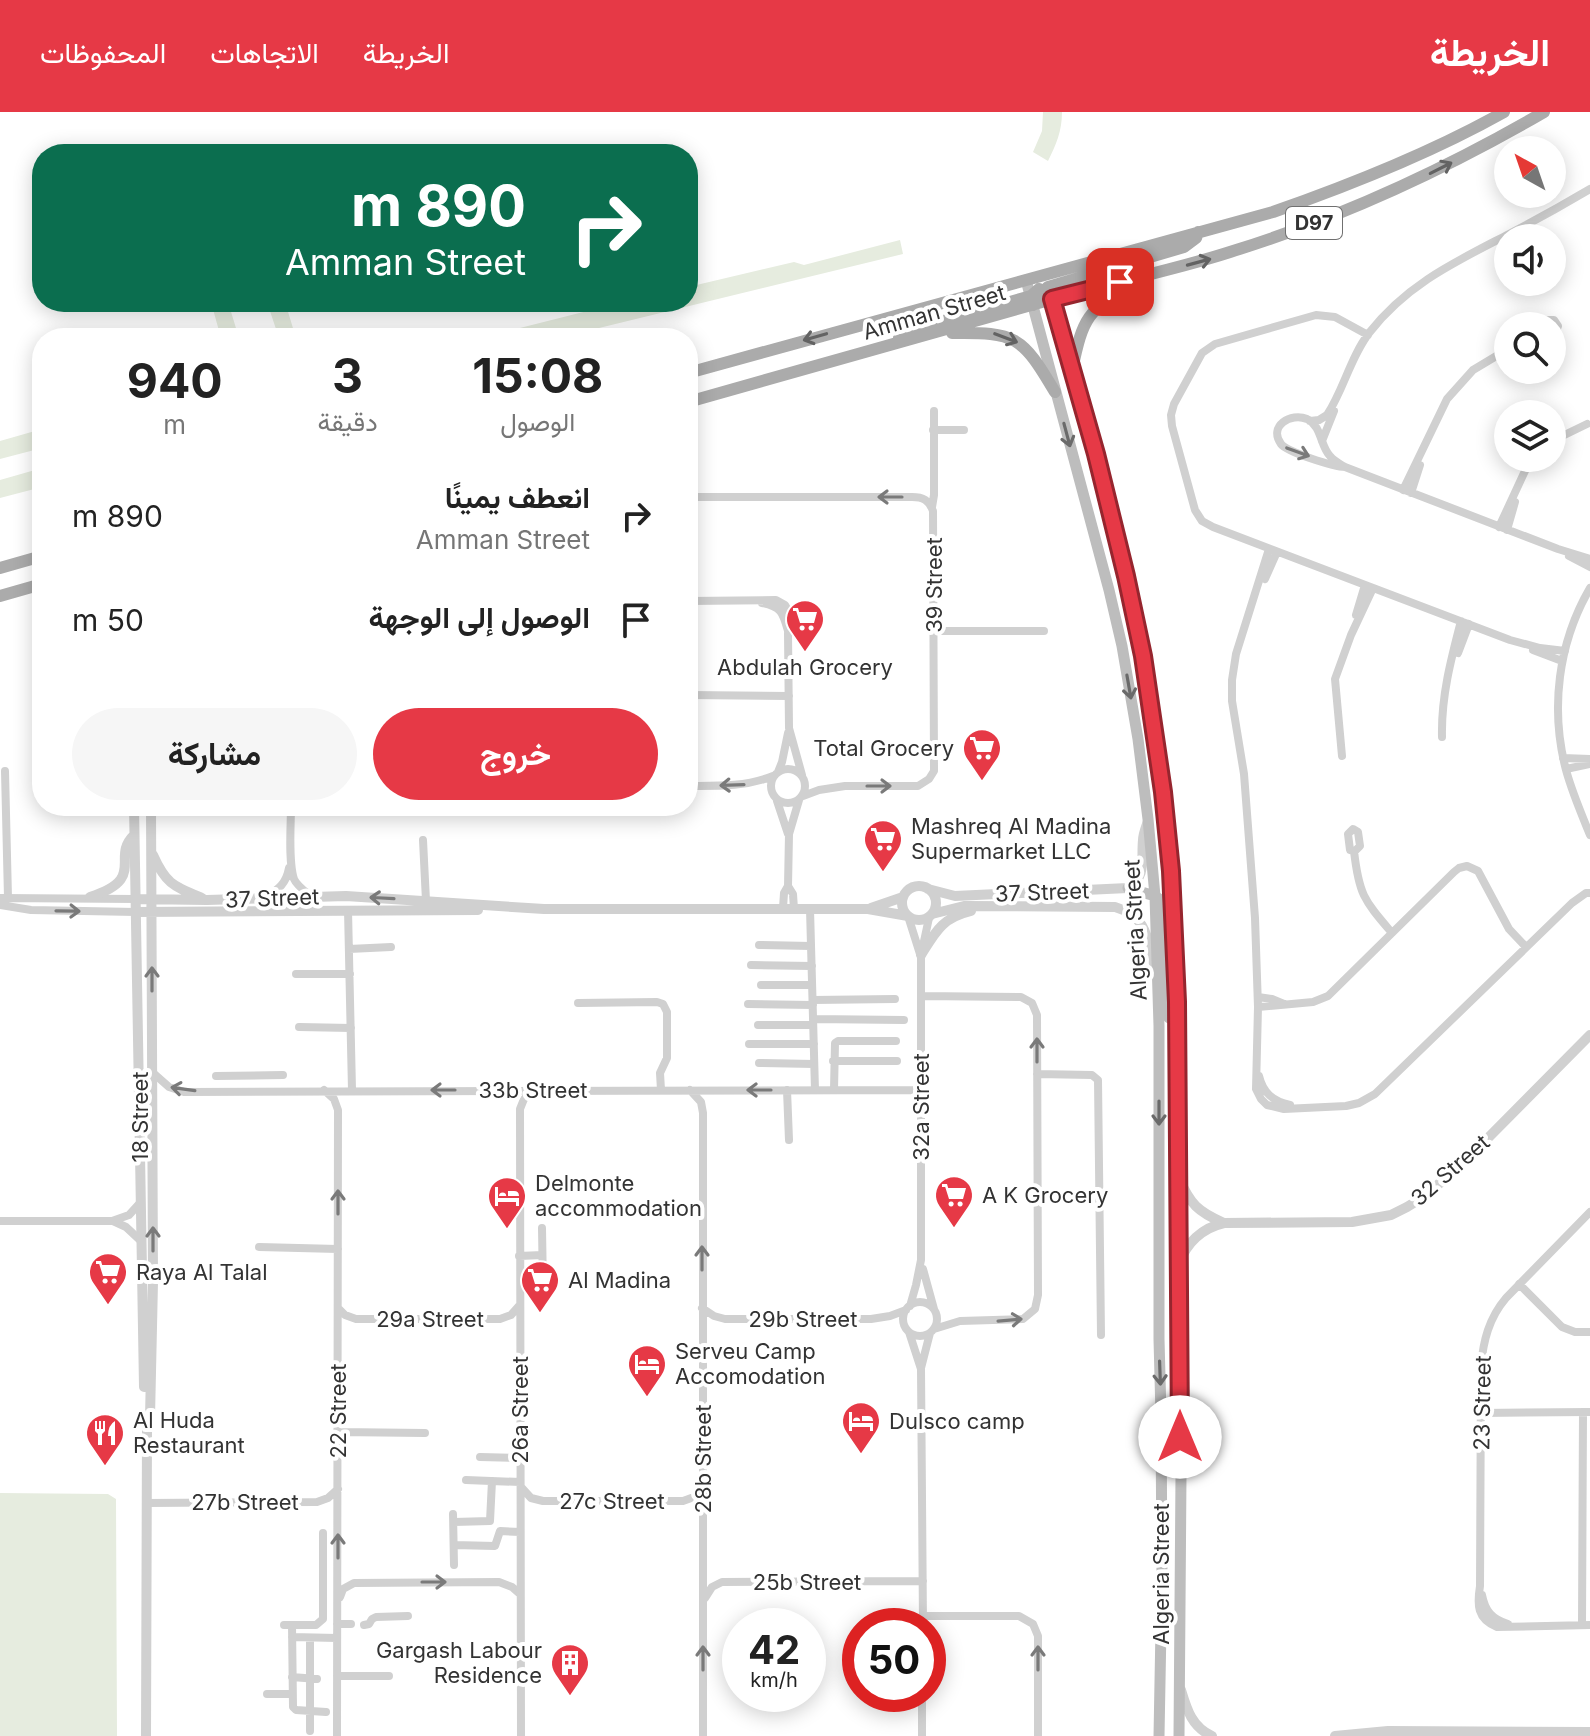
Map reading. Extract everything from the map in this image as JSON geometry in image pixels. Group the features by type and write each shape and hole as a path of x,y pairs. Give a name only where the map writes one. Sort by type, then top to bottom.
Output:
{"main road":[{"name":"Amman Street","path":"698,370 1041,284 1198,232 1273,212 1422,155 1504,112"},
{"name":"Amman Street","path":"1041,284 1145,276 1242,249 1342,213 1442,168 1544,112"},
{"path":"1072,370 1080,333 1089,316 1103,302 1145,276"},
{"name":"Amman Street","path":"698,399 933,333 1032,300 1041,284"},
{"path":"890,345 912,330 1032,300 1041,284"},
{"name":"Algeria Street","path":"1041,284 1072,370 1126,576 1156,733 1171,871 1177,1002 1179,1736"},
{"name":"Algeria Street","path":"1032,300 1100,551 1122,646 1138,739 1155,896 1162,1500 1159,1736"},
{"path":"933,333 989,333 1014,340 1032,355 1055,392"},
{"path":"0,568 32,559"},
{"path":"0,596 32,587"},
{"path":"24,589 32,593"},
{"path":"1128,888 1155,896 1163,908 1169,1005 1171,1124 1177,1141"}],"street":[{"path":"1345,467 1333,466 1288,450 1279,441 1281,423 1299,417 1319,420 1327,415 1352,360 1368,335 1392,307 1434,274 1590,189"},
{"path":"1368,335 1335,317 1316,315 1215,344 1202,353 1174,404 1171,420 1198,516 1213,527 1562,661"},
{"path":"1407,492 1440,409 1473,370 1494,357"},
{"path":"1322,441 1334,402"},
{"path":"932,507 934,411"},
{"path":"1310,421 1328,454 1345,467 1590,559"},
{"path":"1566,434 1589,423"},
{"path":"933,430 964,430"},
{"path":"1503,528 1525,472"},
{"path":"698,497 919,497 933,484"},
{"name":"39 Street","path":"801,798 819,790 845,786 918,786 929,779 934,771 934,515 927,501 919,497"},
{"path":"1558,549 1590,567"},
{"path":"1273,550 1236,654 1232,690 1249,828 1258,997 1257,1067 1263,1088 1270,1097 1299,1107 1346,1106 1375,1094 1572,903 1588,892"},
{"path":"1342,756 1335,685 1337,671 1369,586"},
{"path":"1590,588 1577,614 1562,661 1558,711 1563,758 1574,797 1590,835"},
{"path":"698,601 771,605 784,617 788,633 789,728 783,756 770,786 789,834"},
{"path":"1442,737 1443,699 1465,623"},
{"path":"934,631 1044,631"},
{"path":"1510,640 1565,651"},
{"path":"698,695 789,696"},
{"path":"789,728 806,785 789,834 788,886 784,893 789,909"},
{"path":"1563,758 1590,761"},
{"path":"1566,769 1590,761"},
{"path":"698,786 753,783 788,769 802,775"},
{"path":"0,777 5,771 4,898"},
{"path":"0,791 6,799"},
{"path":"777,800 791,804 801,798"},
{"name":"18 Street","path":"134,816 144,1418 147,1429"},
{"name":"18 Street","path":"146,1736 147,1429 150,1417 153,1282 151,816"},
{"path":"291,816 291,860 295,881 312,897"},
{"path":"1128,888 1141,873 1143,835 1148,819"},
{"path":"90,897 108,890 122,879 126,868 127,844 134,835"},
{"path":"423,840 426,901"},
{"path":"1354,851 1363,896 1392,933"},
{"path":"152,852 170,883 207,900"},
{"path":"264,899 285,882 291,860"},
{"path":"1258,1007 1313,1002 1328,996 1456,869 1467,866 1480,875 1509,929 1526,947"},
{"path":"914,887 928,889 936,901 930,916 919,921 908,916 902,906 903,897 914,887"},
{"name":"37 Street","path":"928,889 955,896 1128,888"},
{"name":"37 Street","path":"4,898 207,900 346,896 544,909"},
{"name":"37 Street","path":"868,909 903,897"},
{"name":"37 Street","path":"0,905 31,910 152,913 868,909 908,916"},
{"path":"921,955 937,929 949,919 990,906"},
{"name":"37 Street","path":"930,916 956,907 1108,906 1122,909 1133,915 1144,928 1158,980"},
{"path":"810,909 815,1090"},
{"path":"348,910 352,1090"},
{"name":"32a Street","path":"908,916 921,955"},
{"name":"32a Street","path":"930,916 921,955 921,1260 935,1311"},
{"path":"759,945 811,946"},
{"path":"349,949 391,947"},
{"path":"751,965 812,966"},
{"path":"296,974 350,974"},
{"path":"761,985 812,985"},
{"path":"909,1332 917,1336 960,1321 1019,1320 1030,1315 1037,1306 1038,1295 1037,1015 1034,1006 1021,997 921,996"},
{"path":"1258,997 1284,1004"},
{"path":"748,1004 895,999"},
{"path":"578,1003 663,1004 667,1012 667,1058 660,1073 661,1090"},
{"path":"758,1025 904,1020"},
{"path":"299,1027 351,1028"},
{"name":"32 Street","path":"1224,1223 1352,1222 1391,1215 1407,1207 1428,1194 1485,1141 1590,1035"},
{"path":"834,1090 833,1045 838,1041 896,1041"},
{"path":"749,1044 814,1044"},
{"path":"833,1061 897,1061"},
{"path":"759,1063 814,1064"},
{"name":"33b Street","path":"152,1072 169,1087 179,1091 921,1090"},
{"path":"1037,1074 1092,1075 1098,1080 1101,1335"},
{"path":"250,1075 250,1090"},
{"path":"216,1076 283,1075"},
{"name":"22 Street","path":"324,1090 334,1099 338,1110 337,1736"},
{"name":"26a Street","path":"521,1736 520,1109 524,1099 534,1090"},
{"name":"28b Street","path":"690,1090 701,1102 703,1113 703,1736"},
{"path":"787,1090 789,1140"},
{"path":"1178,1177 1195,1206 1224,1223"},
{"path":"0,1221 112,1221 129,1215 140,1203"},
{"name":"23 Street","path":"1586,1625 1497,1627 1482,1618 1478,1604 1481,1367 1486,1333 1498,1308 1590,1212"},
{"path":"112,1221 126,1227 141,1241"},
{"path":"1179,1265 1196,1237 1208,1228 1224,1223"},
{"path":"542,1228 543,1288"},
{"path":"259,1247 338,1249"},
{"path":"519,1256 542,1255"},
{"name":"32a Street","path":"908,1308 921,1260"},
{"path":"1519,1284 1562,1327 1575,1332 1590,1332"},
{"path":"921,1369 904,1323 908,1308 923,1303 935,1311 937,1320 921,1369 923,1608"},
{"name":"29a Street","path":"338,1308 356,1319 500,1319 511,1315 520,1306"},
{"name":"29b Street","path":"702,1308 725,1319 871,1319 890,1316 908,1308"},
{"path":"1481,1413 1587,1412 1586,1625"},
{"path":"338,1432 425,1433"},
{"path":"480,1457 520,1458"},
{"path":"466,1480 520,1484"},
{"path":"454,1565 454,1518 490,1521 492,1481"},
{"name":"27c Street","path":"520,1484 531,1498 543,1501 683,1501 694,1497 703,1486"},
{"name":"27b Street","path":"147,1503 317,1502 338,1489"},
{"path":"454,1545 495,1546 500,1531 520,1532"},
{"path":"323,1533 323,1619 316,1625 288,1625 292,1637 294,1708 326,1712"},
{"name":"25b Street","path":"704,1603 710,1589 722,1582 923,1581"},
{"path":"338,1601 343,1589 354,1583 499,1582 520,1594"},
{"path":"364,1625 374,1617 408,1616"},
{"path":"946,1616 1019,1616 1033,1624 1038,1636 1038,1736"},
{"path":"337,1624 351,1624"},
{"path":"292,1637 337,1638"},
{"path":"310,1638 314,1678 310,1731"},
{"path":"337,1676 389,1676"},
{"path":"292,1677 314,1678"},
{"path":"1180,1689 1191,1718 1212,1736"},
{"path":"267,1694 292,1694"},
{"path":"922,1712 922,1736"},
{"path":"1335,1736 1388,1731 1590,1732"}],"shaded area":[{"path":"1043,112 1062,112 1058,138 1048,161 1033,152 1042,131"},
{"path":"900,240 903,254 698,304 698,285 794,262 804,265"},
{"path":"214,312 231,312 236,328 218,328"},
{"path":"270,312 288,312 293,328 276,328"},
{"path":"583,312 665,312 599,328 520,328"},
{"path":"32,432 32,451 0,459 0,441"},
{"path":"32,471 32,490 0,498 0,480"},
{"path":"0,1493 108,1494 116,1499 117,1736 0,1736"}],"place":[{"name":"Abdulah Grocery","path":"805,653"},
{"name":"Total Grocery","path":"982,782"},
{"name":"Mashreq Al Madina Supermarket LLC","path":"883,873"},
{"name":"A K Grocery","path":"954,1229"},
{"name":"Delmonte accommodation","path":"507,1230"},
{"name":"Raya Al Talal","path":"108,1306"},
{"name":"Al Madina","path":"540,1314"},
{"name":"Serveu Camp Accomodation","path":"647,1398"},
{"name":"Dulsco camp","path":"861,1455"},
{"name":"Al Huda Restaurant","path":"105,1467"},
{"name":"Gargash Labour Residence","path":"570,1697"}],"route":[{"path":"1120,282 1052,299 1096,454 1126,576 1154,719 1163,792 1171,871 1177,1002 1180,1437"}]}
